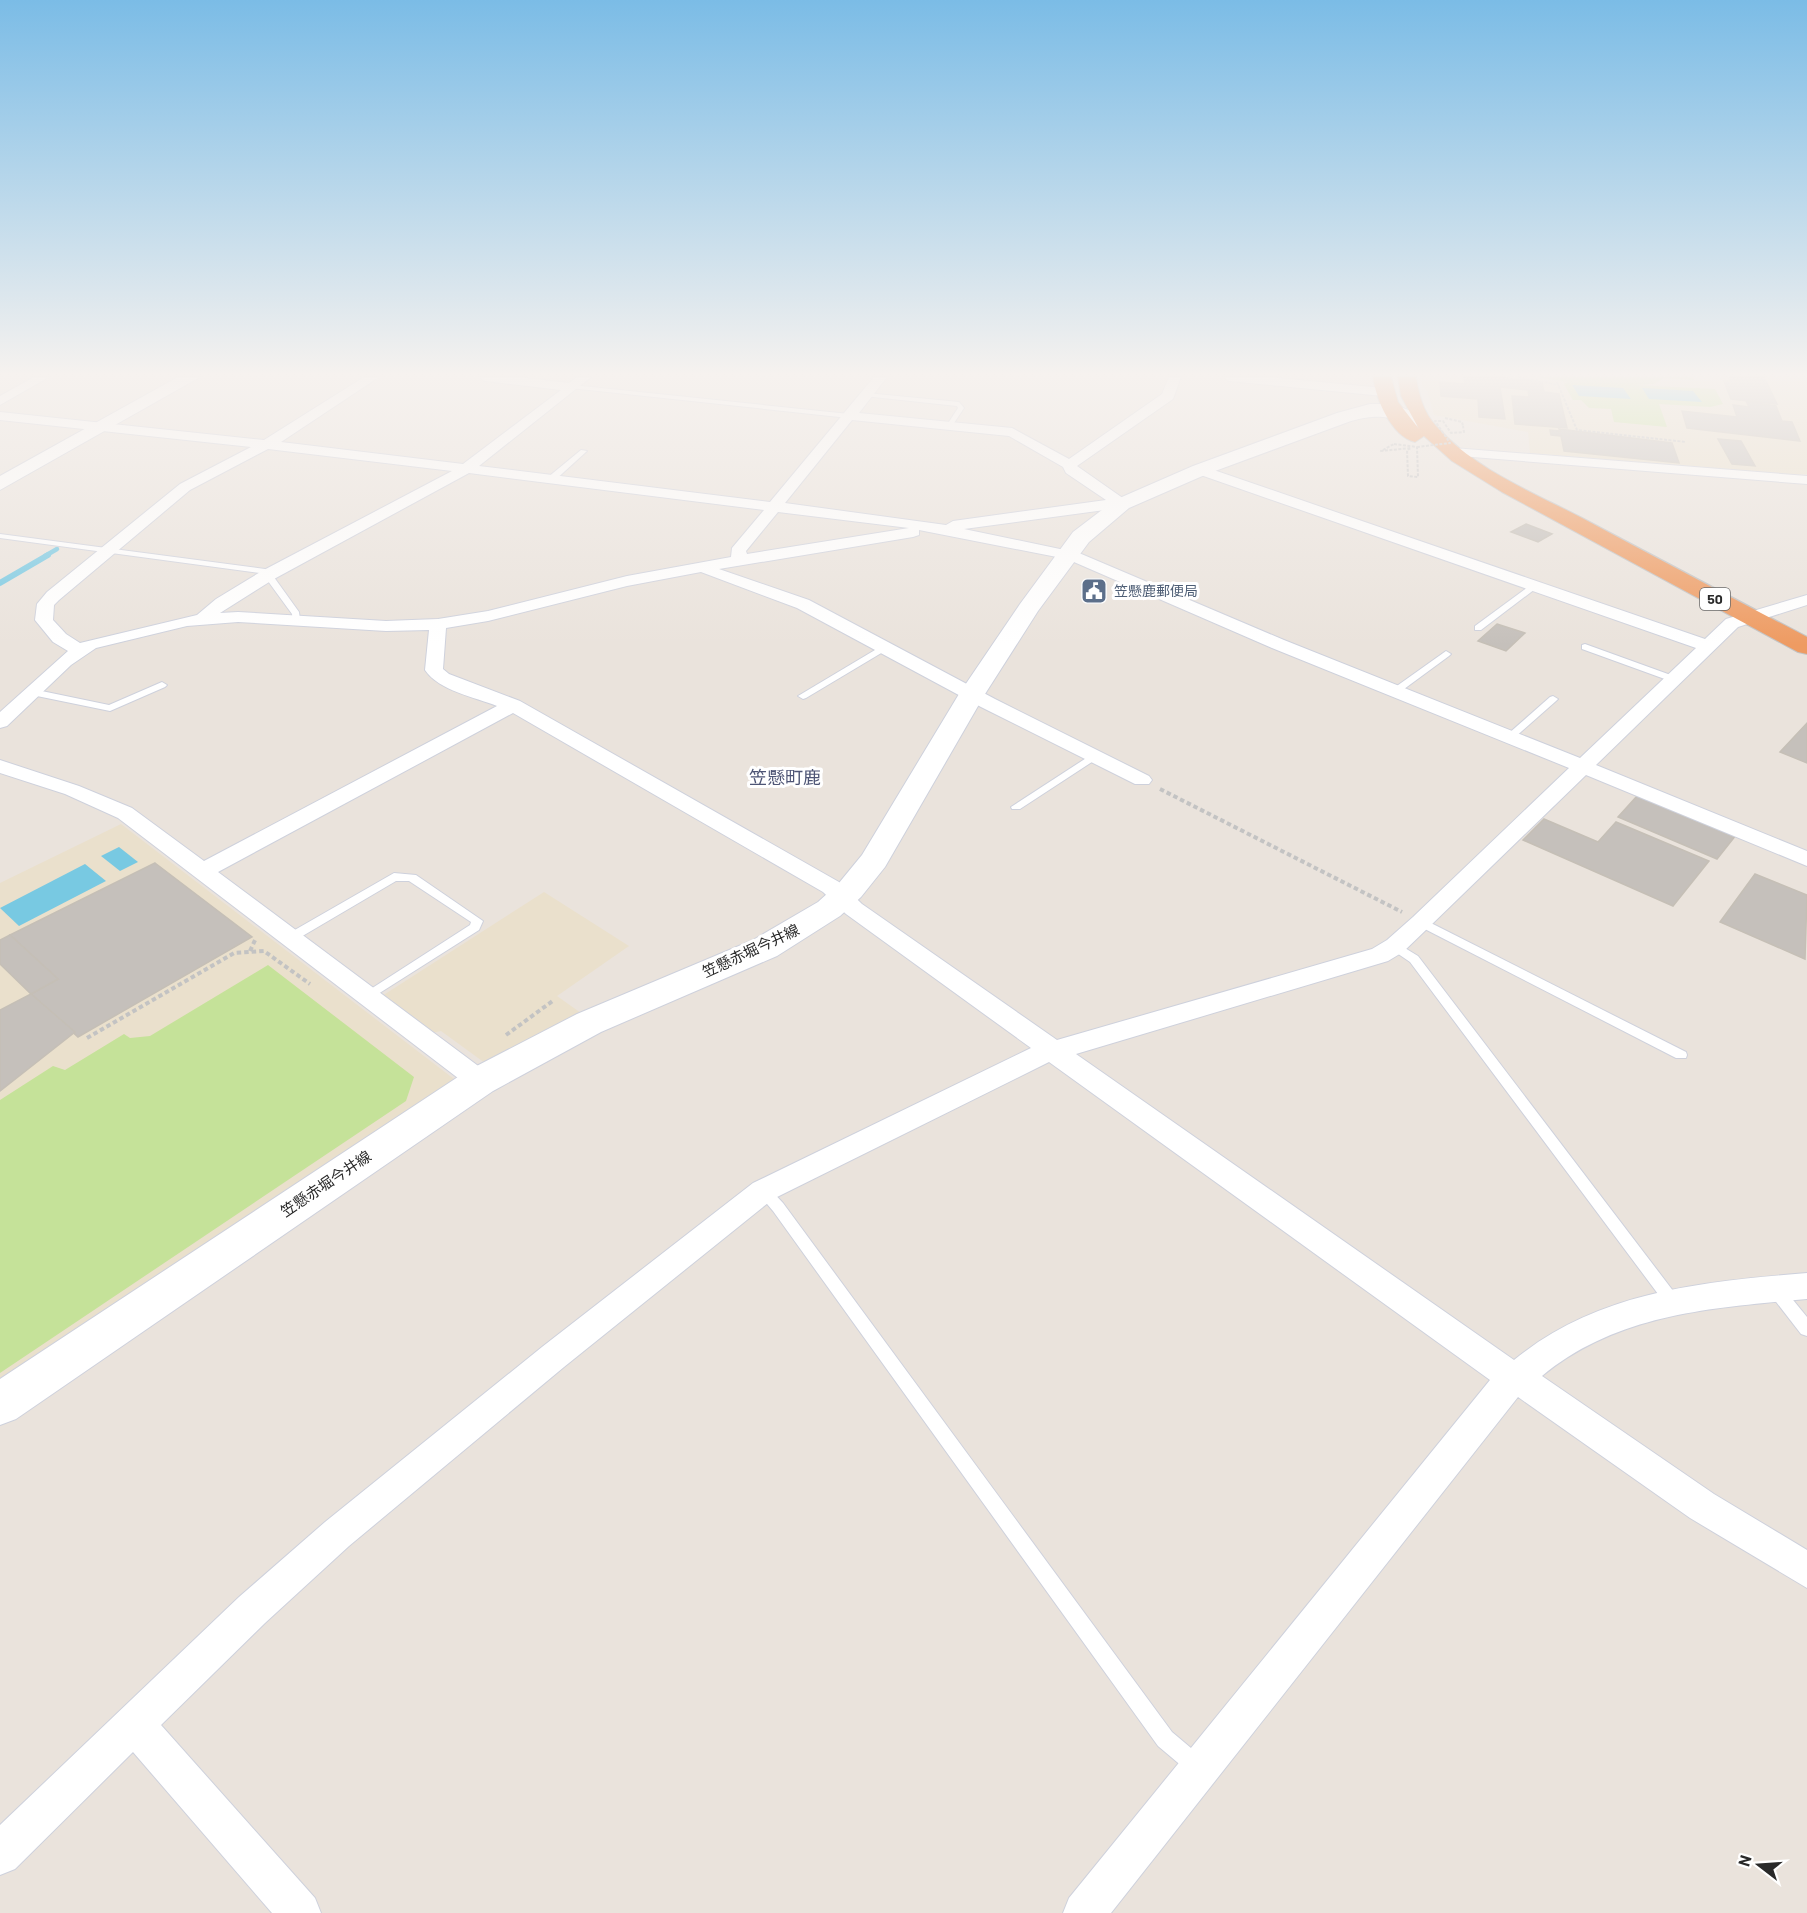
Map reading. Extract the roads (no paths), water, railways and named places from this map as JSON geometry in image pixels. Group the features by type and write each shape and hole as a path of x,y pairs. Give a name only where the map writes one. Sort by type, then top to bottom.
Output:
{"highway":[{"name":"50","path":"1455,466 1475,480 1544,515 1624,551"},
{"name":"50","path":"1474,466 1498,482 1624,551 1807,647"}],"main road":[{"path":"0,484 32,466"},
{"name":"笠懸赤堀今井線","path":"0,1404 480,1081 579,1028 765,948 813,921 842,898 874,860 972,694 1067,555 1090,528 1122,504 1210,466"}],"street":[{"path":"81,649 69,646 58,638 44,620 43,612 53,596 185,487 224,466"},
{"path":"445,466 939,528 1067,555 1278,644 1511,736 1807,859"},
{"path":"204,618 210,611 268,575 470,466"},
{"path":"740,559 738,551 808,466"},
{"path":"1070,466 1071,470 1122,504"},
{"path":"1633,466 1807,480"},
{"path":"1200,470 1710,647"},
{"path":"0,722 81,649 99,640 204,618 238,616 386,626 438,624 488,616 627,581 740,559 1095,505 1122,504"},
{"path":"704,566 710,571 803,604 972,694 1142,780"},
{"path":"0,1854 252,1610 337,1534 553,1357 763,1191 876,1133 1052,1050 1380,955 1395,946 1421,922 1676,680 1732,623 1807,600"},
{"path":"438,624 434,665 438,675 513,705 831,888 854,909 1362,1271 1702,1506 1807,1570"},
{"path":"201,872 513,705"},
{"path":"0,766 72,790 125,813 480,1081"},
{"path":"1084,1913 1503,1389 1554,1348 1597,1325 1672,1301 1807,1286"},
{"path":"135,1724 300,1913"}],"lane":[{"path":"550,480 566,466"},
{"path":"0,536 261,572 268,575 296,614 296,620"},
{"path":"1478,628 1535,586"},
{"path":"1585,646 1676,680"},
{"path":"803,696 885,647"},
{"path":"1397,690 1446,654"},
{"path":"32,692 110,708 162,685"},
{"path":"1511,736 1553,699"},
{"path":"1016,807 1094,756"},
{"path":"290,938 394,877 404,876 412,878 477,921 474,927 367,997"},
{"path":"1421,922 1681,1055"},
{"path":"1395,946 1414,959 1672,1301"},
{"path":"763,1191 778,1207 1165,1739 1199,1767"},
{"path":"1775,1289 1807,1329"}],"water":[{"path":"119,847 138,862 120,871 101,856"},
{"path":"85,864 106,881 19,926 0,908"}],"waterway":[{"path":"45,556 57,549"},
{"path":"0,583 48,555"}],"place":[{"name":"笠懸鹿郵便局","path":"1094,591"}],"district":[{"name":"笠懸町鹿","path":"785,778"}]}
